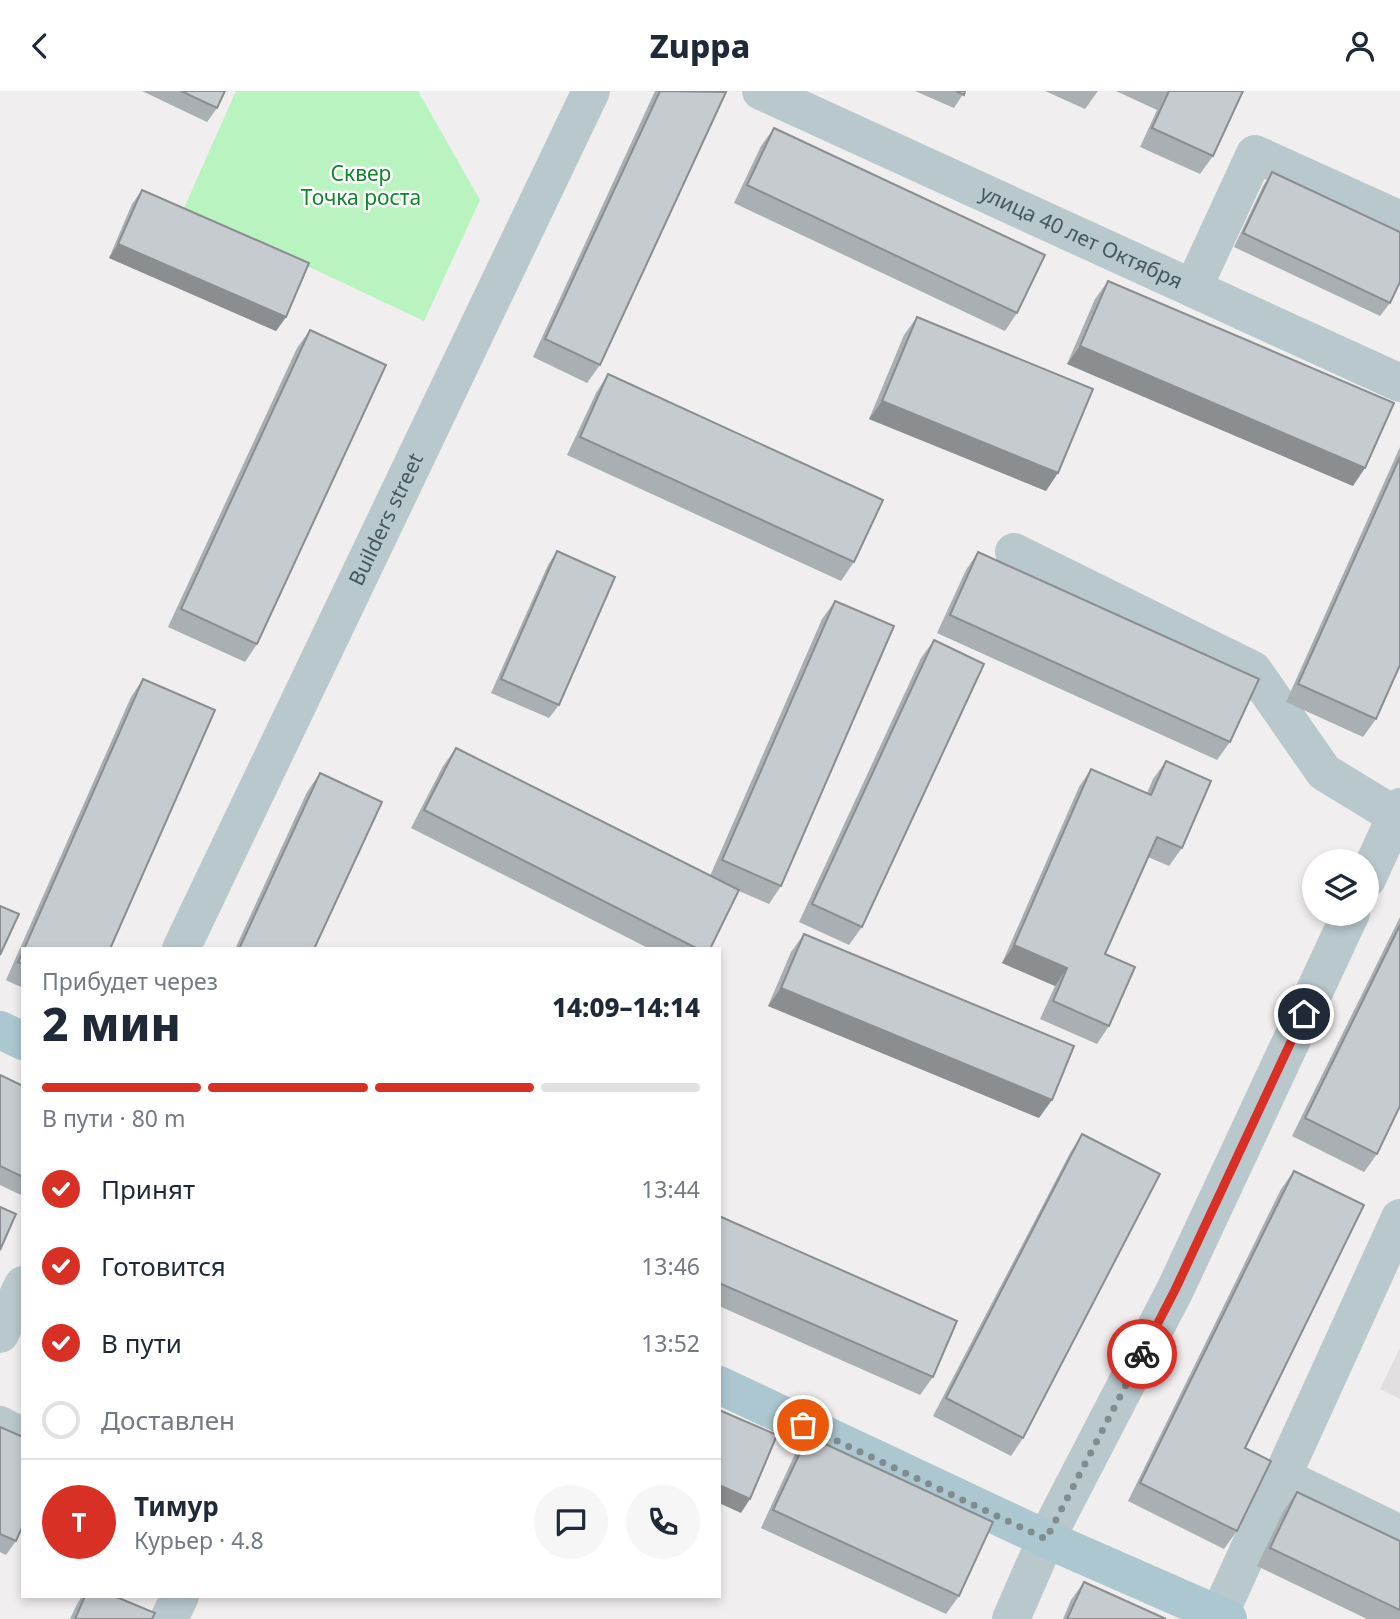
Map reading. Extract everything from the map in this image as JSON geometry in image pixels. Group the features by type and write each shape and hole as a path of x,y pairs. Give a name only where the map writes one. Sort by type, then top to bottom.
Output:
{"main road":[{"path":"0,1030 21,1040"},
{"path":"721,1386 1046,1539 1224,1617"}],"street":[{"name":"Builders street","path":"182,947 591,91"},
{"name":"улица 40 лет Октября","path":"761,91 1400,383"},
{"path":"1193,288 1255,154 1400,220"},
{"path":"1014,551 1253,670 1324,772 1398,812 1382,864"},
{"path":"1011,1619 1046,1539 1175,1290 1345,926"},
{"path":"1224,1617 1283,1477 1400,1218"},
{"path":"0,1334 21,1289"},
{"path":"0,1425 21,1436"},
{"path":"1283,1477 1400,1534"},
{"path":"169,1619 179,1598"}],"shaded area":[{"path":"1400,1348 1400,1399 1380,1389"}],"green space":[{"name":"Сквер Точка роста","path":"236,91 418,91 480,200 424,321 184,208"}],"building":[{"path":"181,91 225,91 217,108"},
{"path":"660,91 726,92 600,365 545,339"},
{"path":"1169,91 1243,91 1213,156 1152,128"},
{"path":"774,128 1045,255 1017,313 747,185"},
{"path":"1272,172 1400,232 1400,282 1390,303 1243,233"},
{"path":"142,190 309,263 286,317 118,244"},
{"path":"1108,281 1394,403 1365,468 1080,346"},
{"path":"917,317 1093,389 1058,473 882,401"},
{"path":"310,330 386,365 257,644 181,609"},
{"path":"608,374 883,500 854,562 580,437"},
{"path":"1400,457 1400,665 1376,719 1298,684"},
{"path":"557,551 615,577 559,705 501,679"},
{"path":"978,552 1259,679 1230,742 950,615"},
{"path":"835,601 894,626 781,886 722,860"},
{"path":"934,640 984,664 862,927 812,904"},
{"path":"143,679 215,710 111,947 25,947"},
{"path":"456,748 739,890 711,947 694,947 424,810"},
{"path":"1166,761 1211,781 1182,848 1157,837 1105,954 1135,967 1109,1026 1053,1001 1067,968 1014,945 1091,769 1151,795"},
{"path":"320,773 382,802 315,947 240,947"},
{"path":"0,906 19,914 0,955"},
{"path":"1400,925 1400,1106 1377,1154 1305,1118"},
{"path":"804,934 1074,1046 1052,1100 781,988"},
{"path":"0,1075 21,1085 21,1176 0,1166"},
{"path":"1082,1134 1160,1174 1023,1438 946,1398"},
{"path":"1294,1171 1364,1205 1245,1448 1271,1461 1237,1531 1140,1483"},
{"path":"0,1207 16,1214 0,1250"},
{"path":"721,1217 957,1321 933,1377 721,1284"},
{"path":"721,1411 777,1435 750,1499 721,1486"},
{"path":"0,1427 21,1436 21,1530 16,1541 0,1534"},
{"path":"808,1436 993,1522 959,1596 773,1510"},
{"path":"1297,1492 1400,1541 1400,1610 1270,1548"},
{"path":"1084,1582 1166,1619 1067,1619"},
{"path":"84,1598 119,1598 155,1613 152,1619 75,1619"}],"way so far":[{"path":"803,1425 1046,1539 1142,1354"}],"route":[{"path":"1142,1354 1175,1290 1304,1014"}]}
